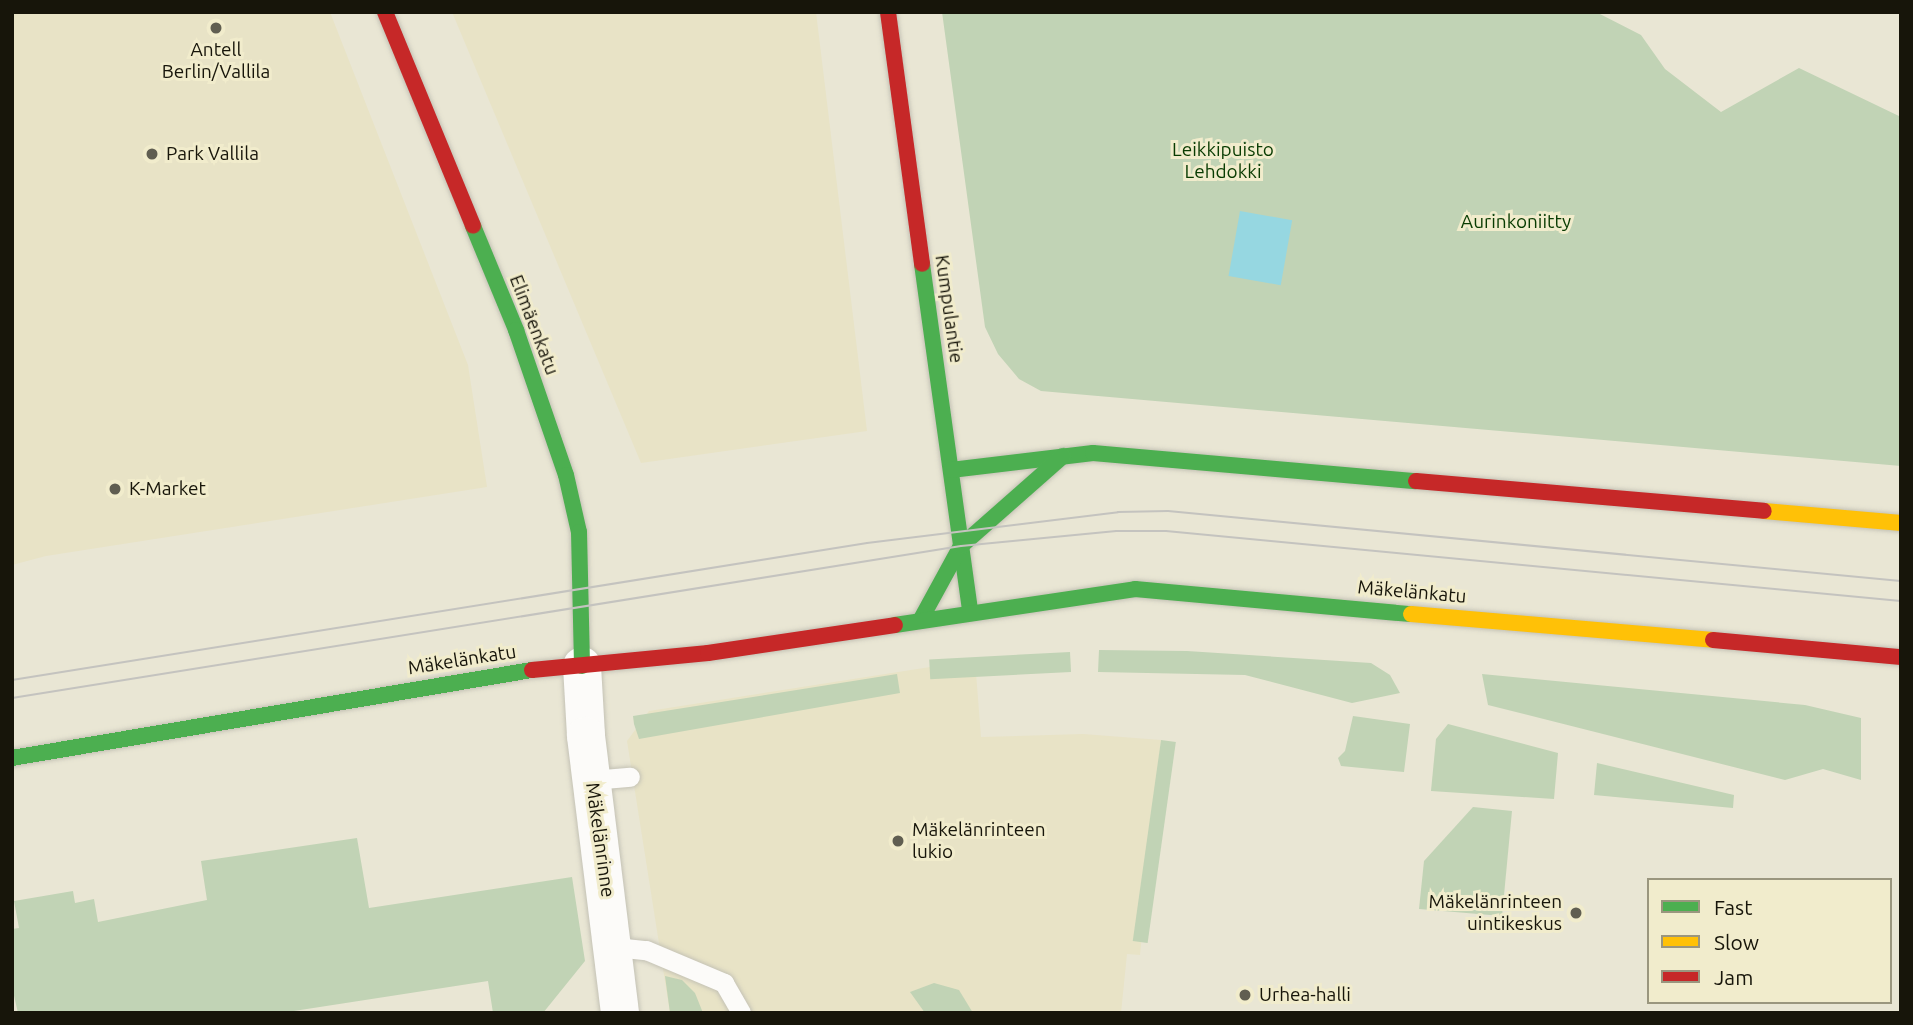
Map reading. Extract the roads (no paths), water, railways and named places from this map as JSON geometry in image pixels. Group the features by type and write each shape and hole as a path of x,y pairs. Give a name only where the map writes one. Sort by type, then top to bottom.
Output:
{"main road":[{"name":"Elimäenkatu","path":"385,12 516,330 566,475 579,532 582,666"},
{"name":"Kumpulantie","path":"888,12 970,612"},
{"path":"921,619 961,546 1063,456"},
{"path":"951,470 1063,456 1176,458 1901,523"},
{"name":"Mäkelänkatu","path":"12,758 505,673 708,653 1135,589 1901,657"}],"street":[{"name":"Mäkelänrinne","path":"582,666 592,780 615,947 620,1013"}],"lane":[{"path":"592,780 630,777"},
{"path":"615,947 646,950 724,983 741,1013"}],"water":[{"path":"1240,211 1292,220 1281,285 1229,276"}],"tram line":[{"path":"12,680 867,543 1118,512 1168,511 1901,581"},
{"path":"12,698 961,546 1116,531 1166,531 1901,601"}],"place":[{"name":"Antell Berlin/Vallila","path":"216,28"},
{"name":"Park Vallila","path":"152,154"},
{"name":"K-Market","path":"115,489"},
{"name":"Mäkelänrinteen lukio","path":"898,841"},
{"name":"Mäkelänrinteen uintikeskus","path":"1576,913"},
{"name":"Urhea-halli","path":"1245,995"}],"park label":[{"name":"Leikkipuisto Lehdokki","path":"1223,161"},
{"name":"Aurinkoniitty","path":"1516,222"}]}
